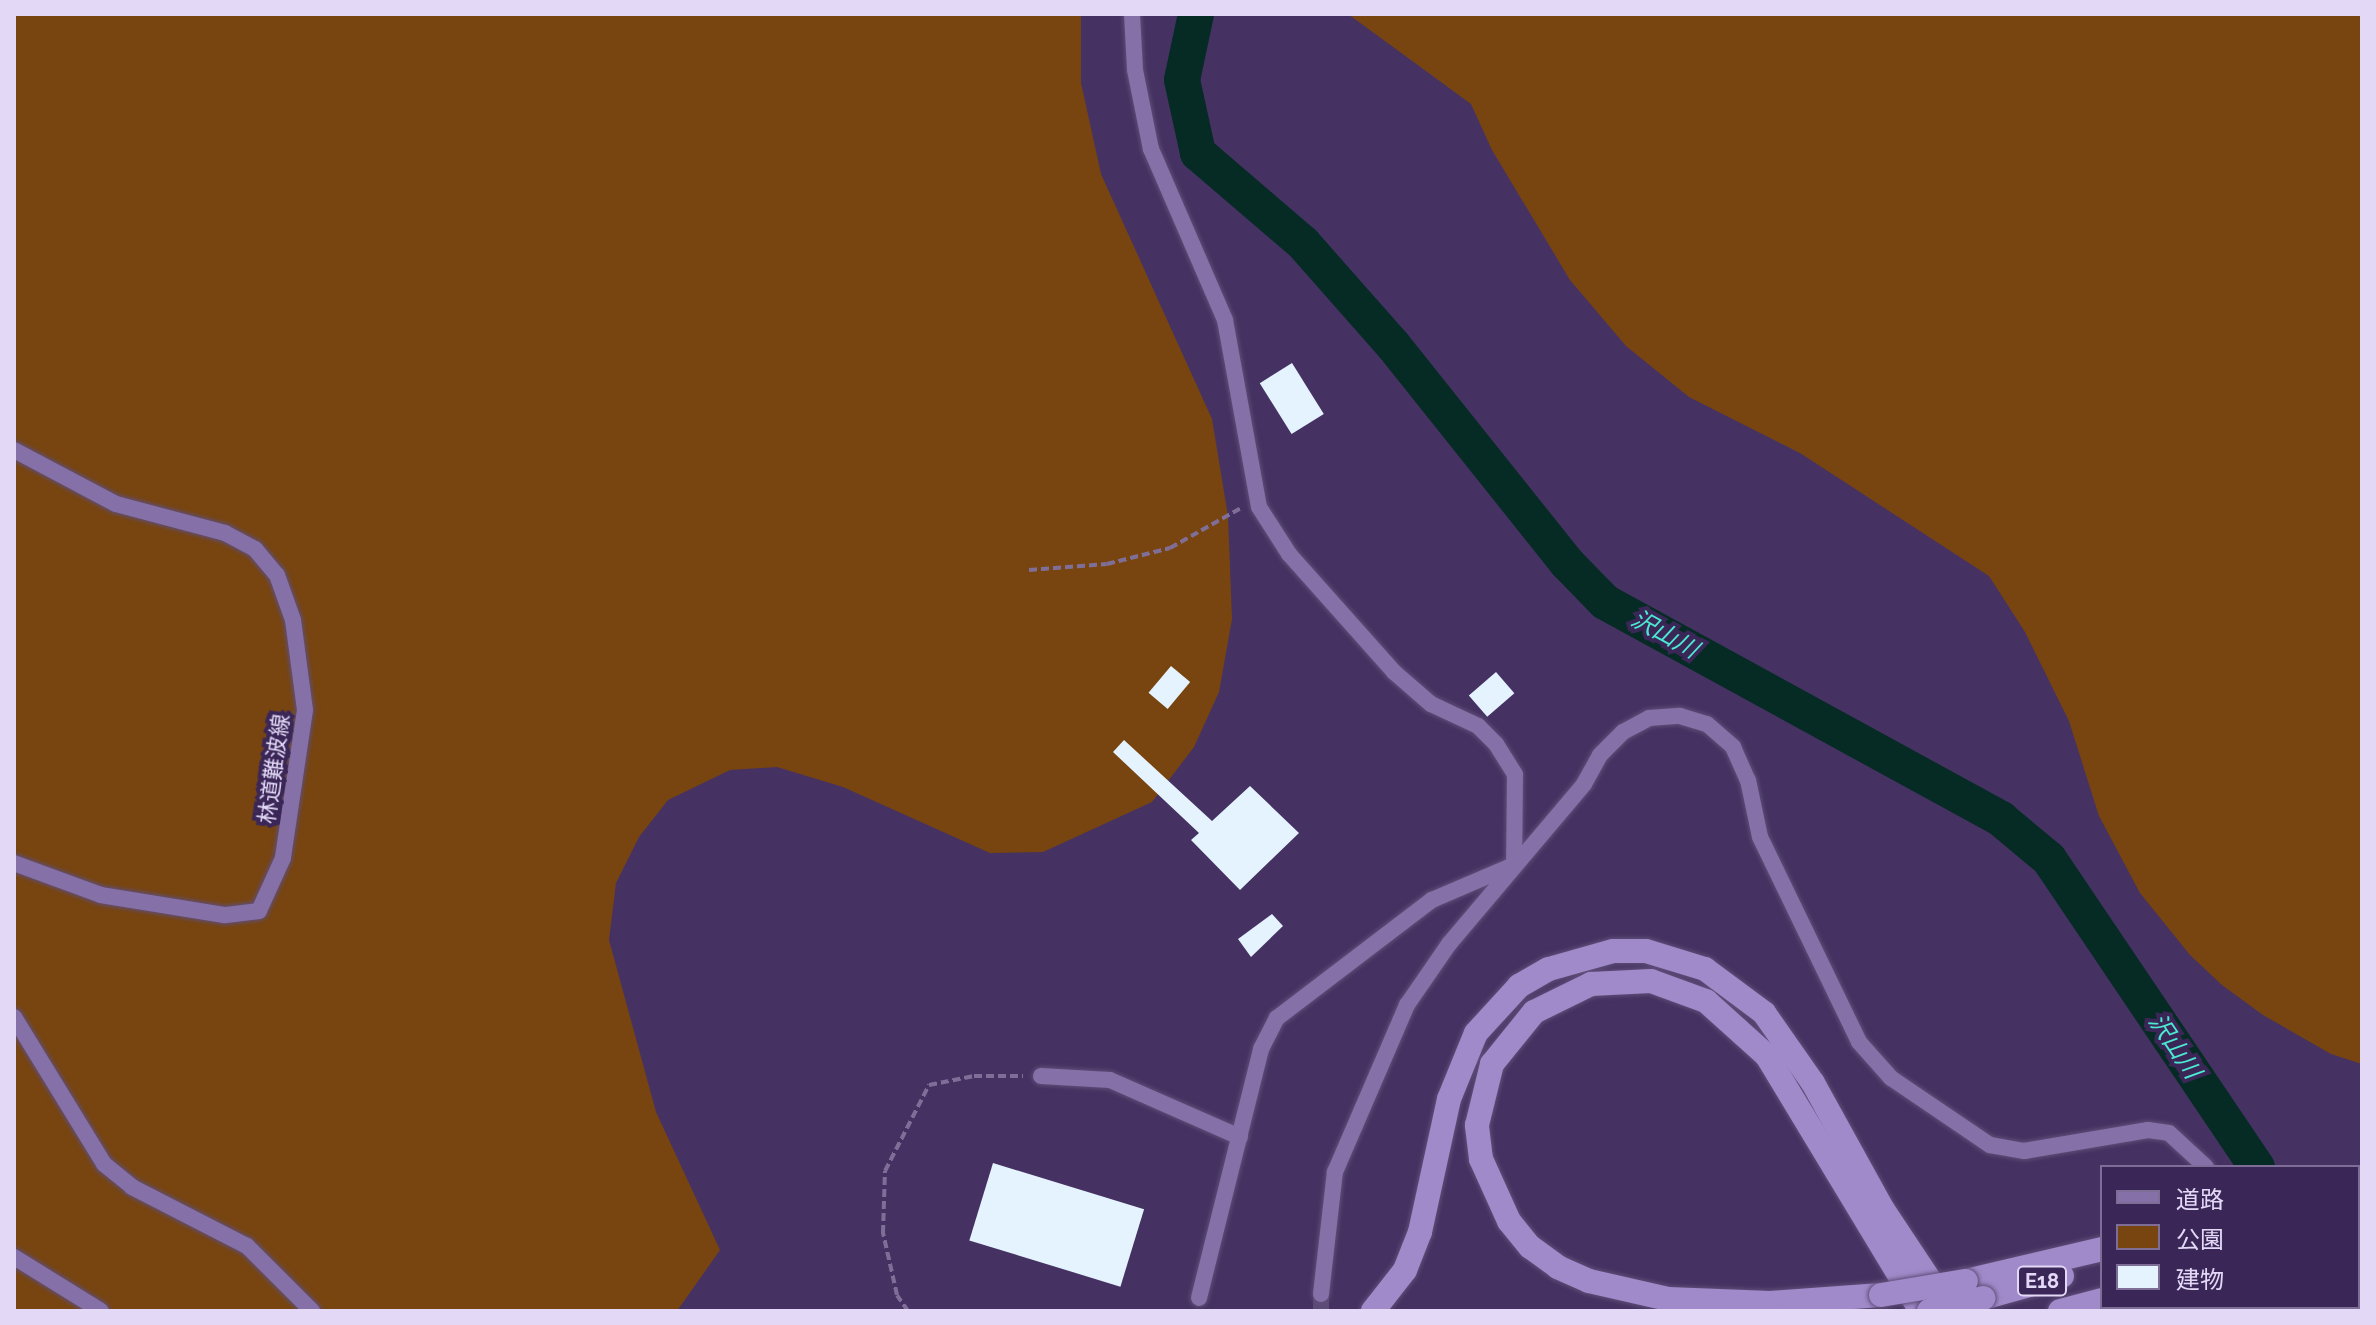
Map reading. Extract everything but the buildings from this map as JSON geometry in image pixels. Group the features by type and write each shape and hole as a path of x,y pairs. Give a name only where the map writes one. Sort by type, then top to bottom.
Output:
{"highway":[{"path":"1373,1311 1405,1270 1420,1232 1449,1099 1476,1033 1519,986 1549,969 1613,951 1646,951 1705,969 1764,1013 1789,1045 1882,1208 1951,1311"},
{"path":"1921,1311 1767,1056 1706,1001 1651,981 1591,984 1561,994 1509,1037 1481,1093 1477,1125 1481,1159 1509,1221 1530,1247 1558,1267 1589,1281 1668,1299 1770,1303 1881,1295 1974,1290 2100,1250"},
{"name":"E18","path":"1929,1311 1974,1290 2100,1265"},
{"name":"E18","path":"2060,1311 2100,1301"}],"street":[{"path":"1132,14 1135,70 1151,149 1225,320 1257,500 1289,554 1394,672 1431,704 1478,726 1496,744 1515,775 1514,864"},
{"name":"林道難波線","path":"14,450 116,504 225,533 255,549 277,575 293,620 305,710 283,858 259,911 224,915 101,895 14,863"},
{"path":"1321,1294 1328,1207 1351,1127 1407,1005 1449,944 1623,732 1649,718 1680,716 1707,724 1733,747 1748,780 1760,837 1859,1042 1891,1078 1990,1145 2024,1151 2148,1130 2169,1133 2204,1165"},
{"path":"1199,1298 1261,1049 1277,1018 1432,900 1514,864"},
{"path":"14,1017 77,1128 104,1164 132,1187 247,1246 312,1311"},
{"path":"1041,1076 1110,1080 1240,1137"},
{"path":"14,1257 101,1311"}],"path":[{"path":"1029,570 1107,564 1170,548 1257,500"},
{"path":"908,1311 897,1295 883,1233 885,1171 929,1085 974,1076 1041,1076"}],"green space":[{"path":"14,14 1081,14 1081,83 1101,174 1212,419 1228,516 1232,619 1219,692 1194,747 1152,802 1043,852 990,853 843,787 777,767 730,770 668,800 639,837 616,883 609,940 656,1112 720,1250 677,1311 14,1311"},
{"path":"1348,14 2362,14 2362,1064 2331,1054 2263,1015 2222,985 2190,955 2140,893 2099,816 2069,721 2025,632 1989,576 1800,453 1689,397 1626,346 1570,280 1492,150 1471,104"}],"waterway":[{"name":"沢山川","path":"1196,14 1182,80 1198,153 1303,243 1393,345 1567,563 1605,602 2001,819 2049,859 2256,1165"}],"tunnel":[{"path":"1321,1294 1321,1311"}]}
